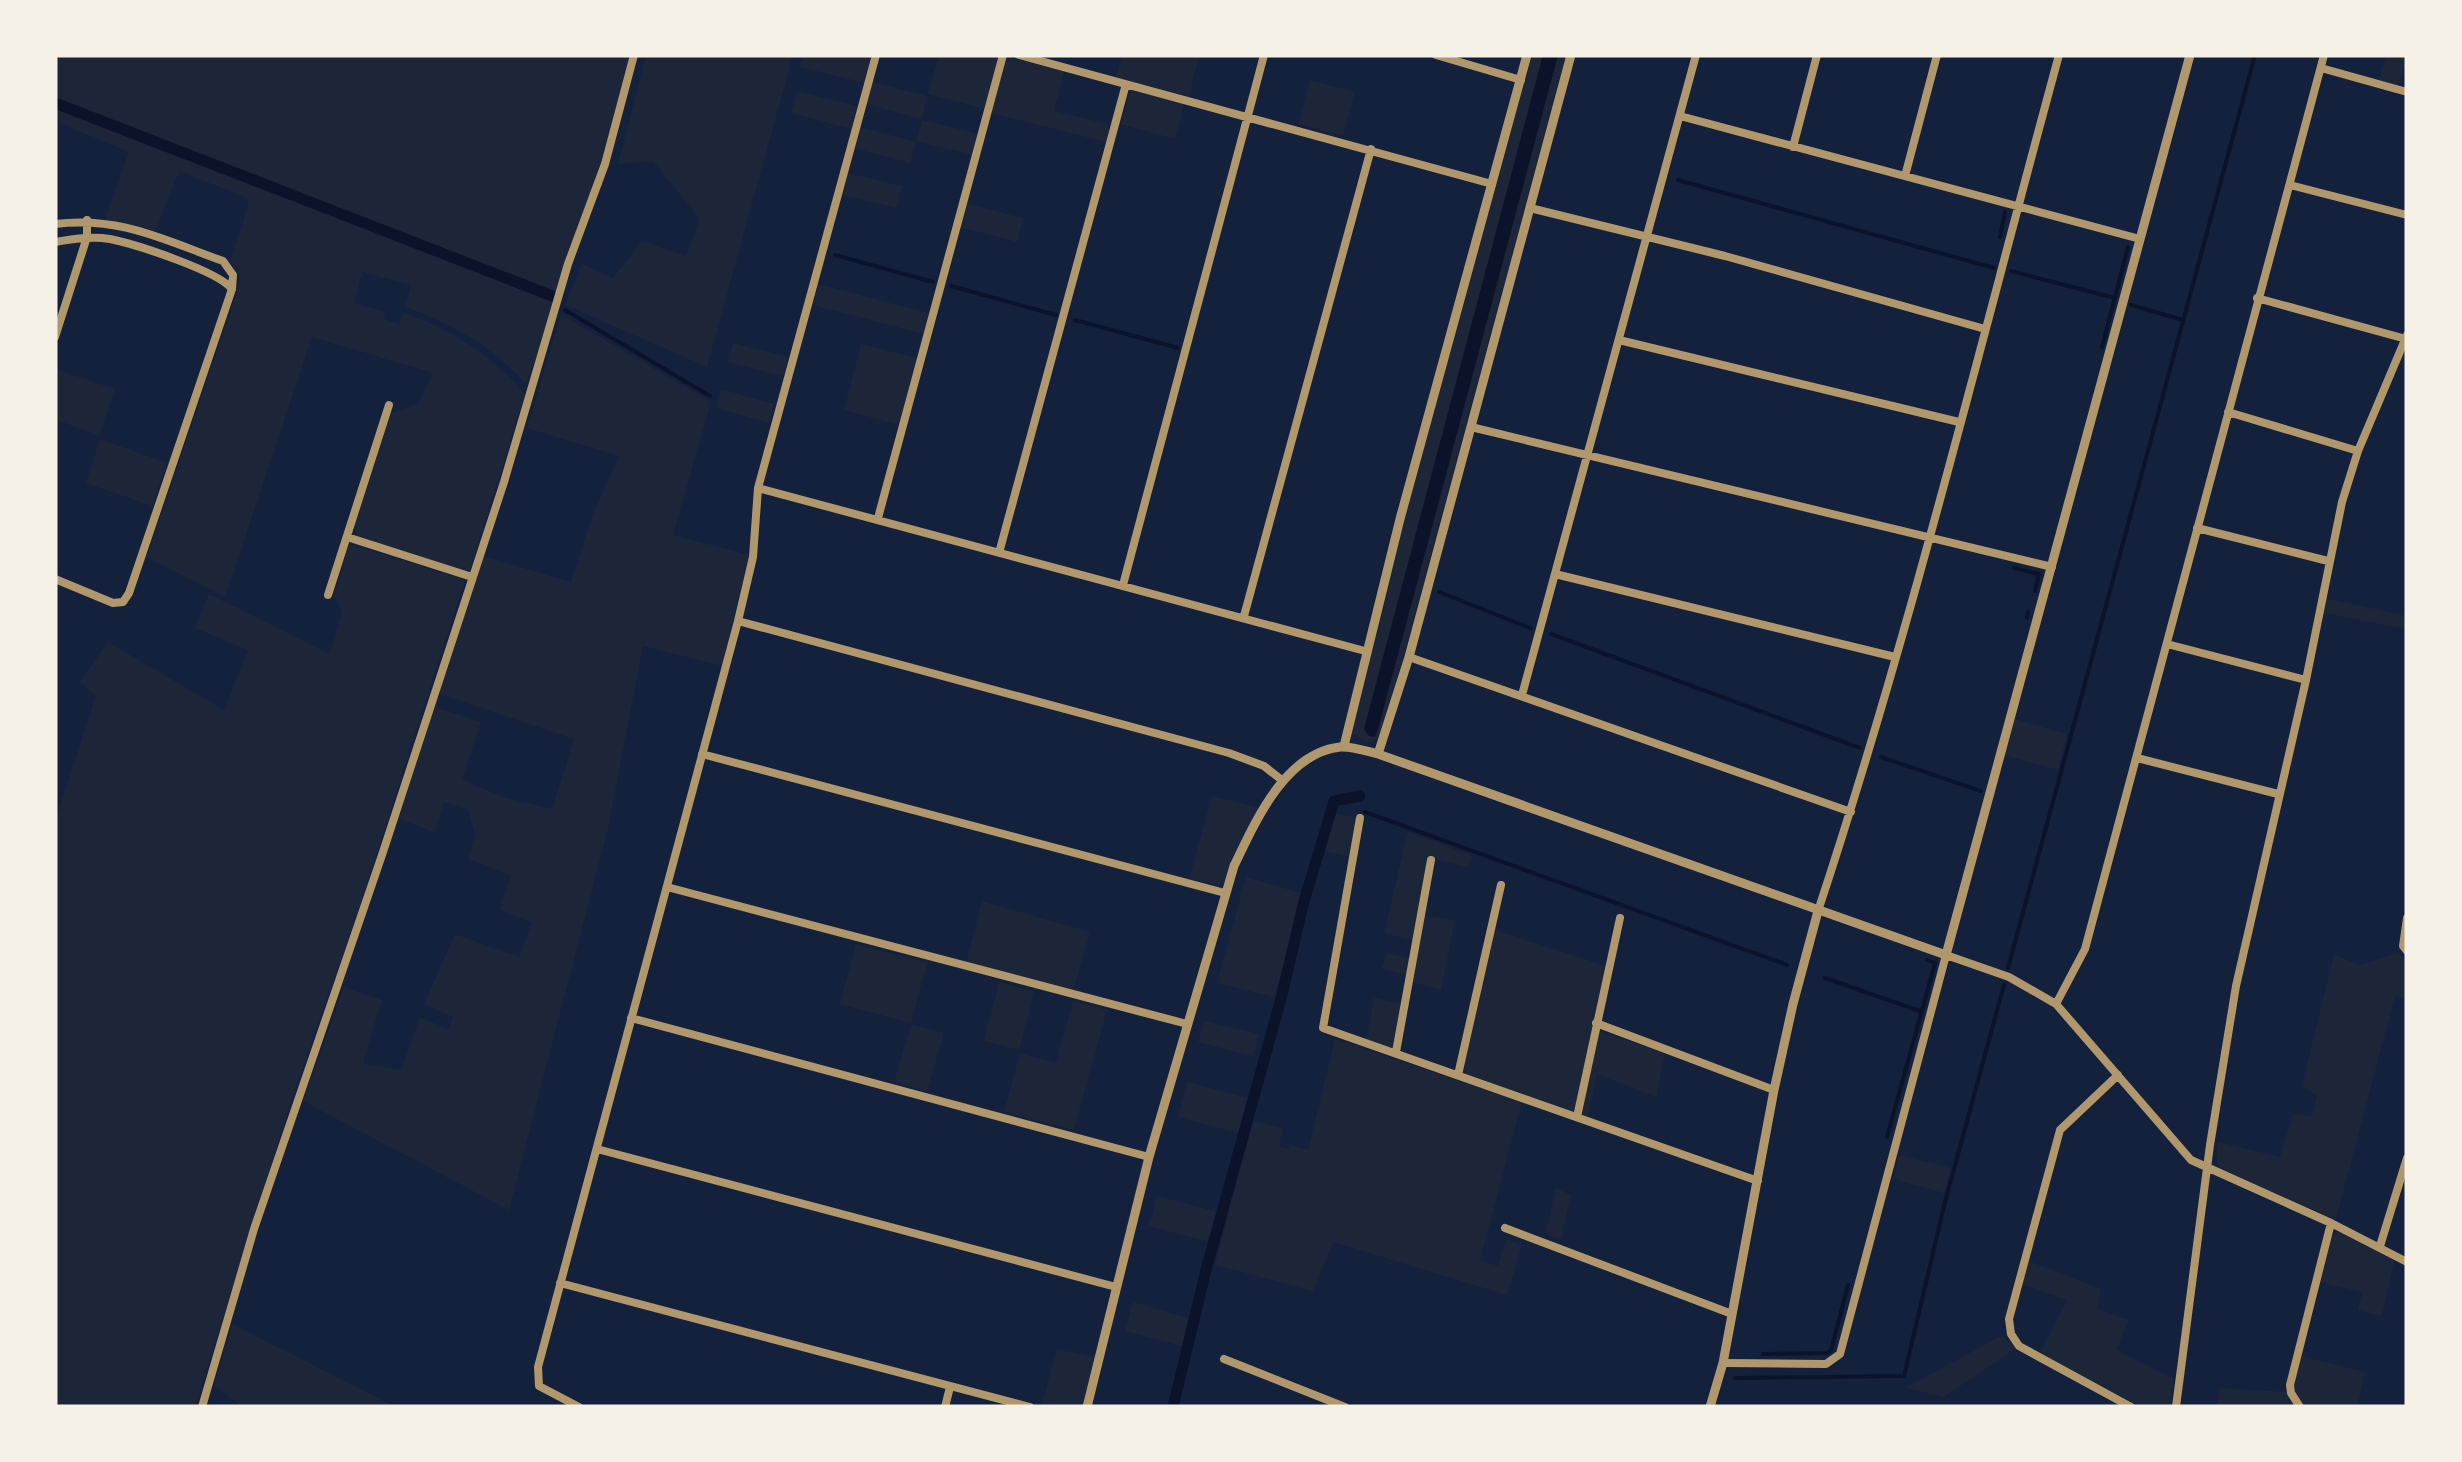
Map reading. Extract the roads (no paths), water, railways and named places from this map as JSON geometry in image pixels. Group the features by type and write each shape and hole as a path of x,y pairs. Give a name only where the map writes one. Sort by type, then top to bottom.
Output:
{"street":[{"path":"202,1407 254,1229 384,852 504,482 568,264 605,164 634,55"},
{"path":"579,1407 538,1386 536,1378 738,622 753,557 758,488 876,55"},
{"path":"878,518 1003,55"},
{"path":"1019,55 1492,184"},
{"path":"1122,585 1264,55"},
{"path":"1436,55 1521,80"},
{"path":"1344,746 1365,651 1527,55"},
{"path":"1378,754 1409,656 1571,55"},
{"path":"1522,695 1696,55"},
{"path":"1793,147 1817,55"},
{"path":"1905,176 1937,55"},
{"path":"1710,1407 1723,1363 1792,1004 1895,656 2059,55"},
{"path":"1723,1363 1826,1364 1840,1354 2190,55"},
{"path":"2056,1004 2086,950 2324,55"},
{"path":"2320,68 2407,92"},
{"path":"999,553 1126,84"},
{"path":"1680,116 2140,239"},
{"path":"1244,616 1371,149"},
{"path":"2290,184 2407,215"},
{"path":"1530,208 1985,328"},
{"path":"55,224 87,220 127,226 224,261 234,274 232,290 129,594 123,602 113,603 55,578"},
{"path":"55,336 88,238 87,220"},
{"path":"55,242 88,238 123,243 215,275 232,290"},
{"path":"2176,1407 2236,986 2306,680 2328,561 2358,451 2406,337 2258,298"},
{"path":"1619,340 1959,422"},
{"path":"328,595 389,405"},
{"path":"2228,412 2358,451"},
{"path":"1471,426 2052,566"},
{"path":"758,488 1365,651"},
{"path":"2197,528 2328,561"},
{"path":"347,537 472,577"},
{"path":"1555,574 1895,656"},
{"path":"738,622 1229,752 1264,766 1284,781"},
{"path":"2167,644 2306,680"},
{"path":"1409,656 1851,812"},
{"path":"1087,1407 1149,1157 1225,893 1248,836 1284,781 1301,763 1322,751 1344,746 1378,754 2009,977 2056,1004 2191,1160 2407,1262"},
{"path":"702,754 1225,893"},
{"path":"2136,758 2278,794"},
{"path":"1360,818 1323,1028 1758,1182"},
{"path":"1396,1052 1431,860"},
{"path":"1458,1075 1501,885"},
{"path":"668,887 1188,1024"},
{"path":"1577,1117 1620,918"},
{"path":"2407,918 2403,934 2407,951"},
{"path":"631,1018 1149,1157"},
{"path":"1596,1023 1774,1090"},
{"path":"2118,1075 2060,1130 2009,1320 2011,1334 2019,1346 2131,1407"},
{"path":"596,1149 1116,1287"},
{"path":"2380,1246 2407,1158"},
{"path":"2300,1407 2290,1385 2331,1223"},
{"path":"1505,1228 1732,1314"},
{"path":"560,1283 1030,1407"},
{"path":"1224,1359 1345,1407"},
{"path":"945,1407 950,1387"}],"waterway":[{"path":"2008,968 2255,55"},
{"path":"55,103 555,297"},
{"path":"1678,180 1994,268"},
{"path":"2000,237 2005,212"},
{"path":"2102,347 2128,247"},
{"path":"835,255 933,282"},
{"path":"2011,271 2115,298"},
{"path":"951,286 1056,315"},
{"path":"2131,305 2183,320"},
{"path":"565,310 710,396"},
{"path":"1075,320 1178,348"},
{"path":"2014,568 2039,574 2035,591"},
{"path":"1439,592 1530,628"},
{"path":"2027,618 2028,612"},
{"path":"1551,634 1860,748"},
{"path":"1881,757 1981,791"},
{"path":"1173,1407 1206,1270 1334,801 1360,796"},
{"path":"1365,812 1787,965"},
{"path":"1887,1137 1935,963 1927,960"},
{"path":"1825,978 1920,1011"},
{"path":"1735,1378 1904,1376 1945,1202 2004,985"},
{"path":"1763,1354 1831,1350 1848,1285"}]}
